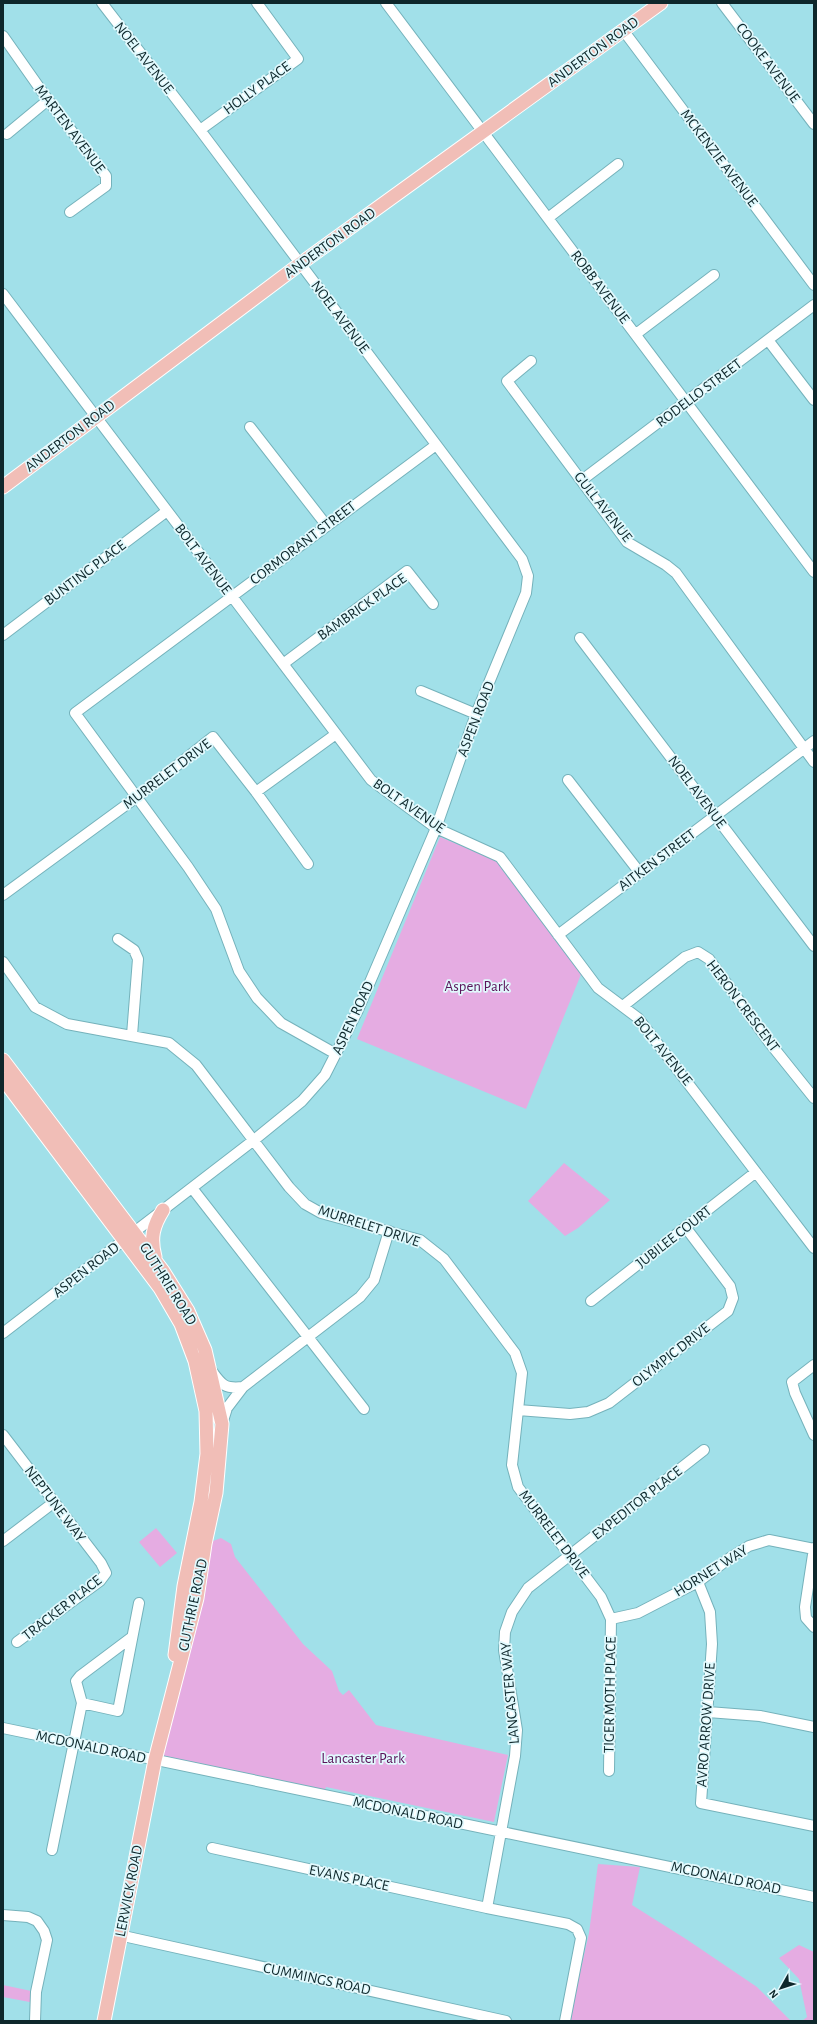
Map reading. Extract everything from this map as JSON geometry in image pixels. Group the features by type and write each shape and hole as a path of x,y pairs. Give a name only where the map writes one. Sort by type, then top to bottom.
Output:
{"main road":[{"name":"ANDERTON ROAD","path":"3,487 300,264 661,3"},
{"name":"GUTHRIE ROAD","path":"3,1060 130,1236 181,1324 194,1362 206,1411 207,1454 202,1495 184,1586 167,1712"},
{"name":"GUTHRIE ROAD","path":"3,1079 130,1236 157,1262 188,1311 205,1350 222,1424 216,1493 205,1544 197,1598 155,1760"},
{"path":"157,1262 152,1236 156,1222 163,1210"},
{"name":"LERWICK ROAD","path":"104,2021 155,1760"}],"street":[{"name":"NOEL AVENUE","path":"102,3 200,130 522,560 528,576"},
{"name":"HOLLY PLACE","path":"200,130 298,58 257,3"},
{"name":"ROBB AVENUE","path":"386,3 814,572"},
{"name":"COOKE AVENUE","path":"722,3 814,124"},
{"name":"MCKENZIE AVENUE","path":"623,30 814,286"},
{"name":"MARTEN AVENUE","path":"3,36 48,100 106,176 106,186 70,212"},
{"path":"6,134 48,100"},
{"path":"548,218 618,164"},
{"path":"636,334 714,275"},
{"name":"BOLT AVENUE","path":"3,294 371,780 436,828 500,857 598,988 638,1018 813,1246"},
{"name":"RODELLO STREET","path":"582,480 814,305"},
{"path":"768,340 814,400"},
{"name":"GULL AVENUE","path":"531,361 507,381 627,542 666,565 676,573 814,762"},
{"path":"250,427 327,526"},
{"name":"CORMORANT STREET","path":"137,797 75,717 232,596 436,445"},
{"name":"BUNTING PLACE","path":"3,635 167,511"},
{"name":"BAMBRICK PLACE","path":"283,664 407,571 433,604"},
{"name":"ASPEN ROAD","path":"3,1333 254,1140 302,1101 325,1075 361,1003 436,828 476,714 526,593 528,576"},
{"name":"NOEL AVENUE","path":"580,638 814,946"},
{"path":"421,691 476,714"},
{"path":"308,864 256,792 336,734"},
{"name":"MURRELET DRIVE","path":"3,895 137,797 213,737 256,792"},
{"name":"AITKEN STREET","path":"558,935 814,741"},
{"path":"568,780 640,873"},
{"path":"137,797 188,867 216,909 239,971 257,998 281,1023 336,1054"},
{"path":"118,938 134,950 138,959 132,1035"},
{"name":"HERON CRESCENT","path":"623,1006 685,957 698,952 709,959 769,1042 814,1098"},
{"name":"MURRELET DRIVE","path":"3,962 7,970 35,1007 67,1024 169,1043 196,1065 289,1187 306,1204 321,1212 420,1240 444,1259 515,1354 522,1373 512,1465 518,1487 601,1597 611,1619"},
{"name":"JUBILEE COURT","path":"591,1301 756,1172"},
{"path":"192,1188 364,1408"},
{"name":"OLYMPIC DRIVE","path":"518,1410 570,1414 588,1412 609,1403 728,1311 733,1298 730,1286 686,1228"},
{"path":"222,1424 227,1408 243,1387 360,1296 374,1280 389,1231"},
{"path":"814,1365 792,1382 795,1393 814,1434"},
{"path":"209,1367 225,1386 229,1388 243,1387"},
{"name":"NEPTUNE WAY","path":"3,1434 53,1503 101,1563 106,1573"},
{"name":"EXPEDITOR PLACE","path":"569,1555 704,1450"},
{"path":"3,1541 53,1503"},
{"name":"HORNET WAY","path":"611,1619 638,1613 698,1582 731,1557 749,1546 769,1540 814,1548"},
{"path":"814,1548 805,1607 806,1618 814,1627"},
{"name":"LANCASTER WAY","path":"487,1908 515,1756 517,1730 504,1650 505,1632 512,1612 528,1588 569,1555"},
{"name":"TRACKER PLACE","path":"17,1642 100,1581 106,1573"},
{"name":"AVRO ARROW DRIVE","path":"698,1582 710,1612 712,1644 701,1803 814,1826"},
{"path":"82,1703 118,1711 139,1603"},
{"name":"TIGER MOTH PLACE","path":"608,1771 611,1619"},
{"path":"52,1850 82,1703 76,1687 76,1681 80,1676 132,1638"},
{"path":"708,1712 760,1716 814,1727"},
{"name":"MCDONALD ROAD","path":"3,1728 814,1897"},
{"name":"EVANS PLACE","path":"212,1848 487,1908 568,1924 577,1929 581,1938 565,2021"},
{"path":"3,1915 28,1917 37,1921 44,1931 46,1940 36,1992 35,2021"},
{"name":"CUMMINGS ROAD","path":"128,1938 506,2021"}],"green space":[{"name":"Aspen Park","path":"440,837 500,862 582,972 526,1109 357,1039"},
{"path":"564,1163 610,1200 578,1228 565,1236 528,1201"},
{"path":"156,1528 177,1553 160,1567 139,1542"},
{"name":"Lancaster Park","path":"221,1538 231,1544 235,1557 303,1644 332,1671 339,1691 343,1695 349,1690 376,1725 508,1755 494,1822 326,1787 323,1795 155,1760 205,1544"},
{"path":"598,1864 640,1867 632,1905 757,1987 791,2021 569,2021 589,1933"},
{"path":"799,1945 814,1952 814,2021 802,2021 807,2017 799,1979 779,1958"},
{"path":"3,1985 36,1992 35,2003 3,1997"}]}
